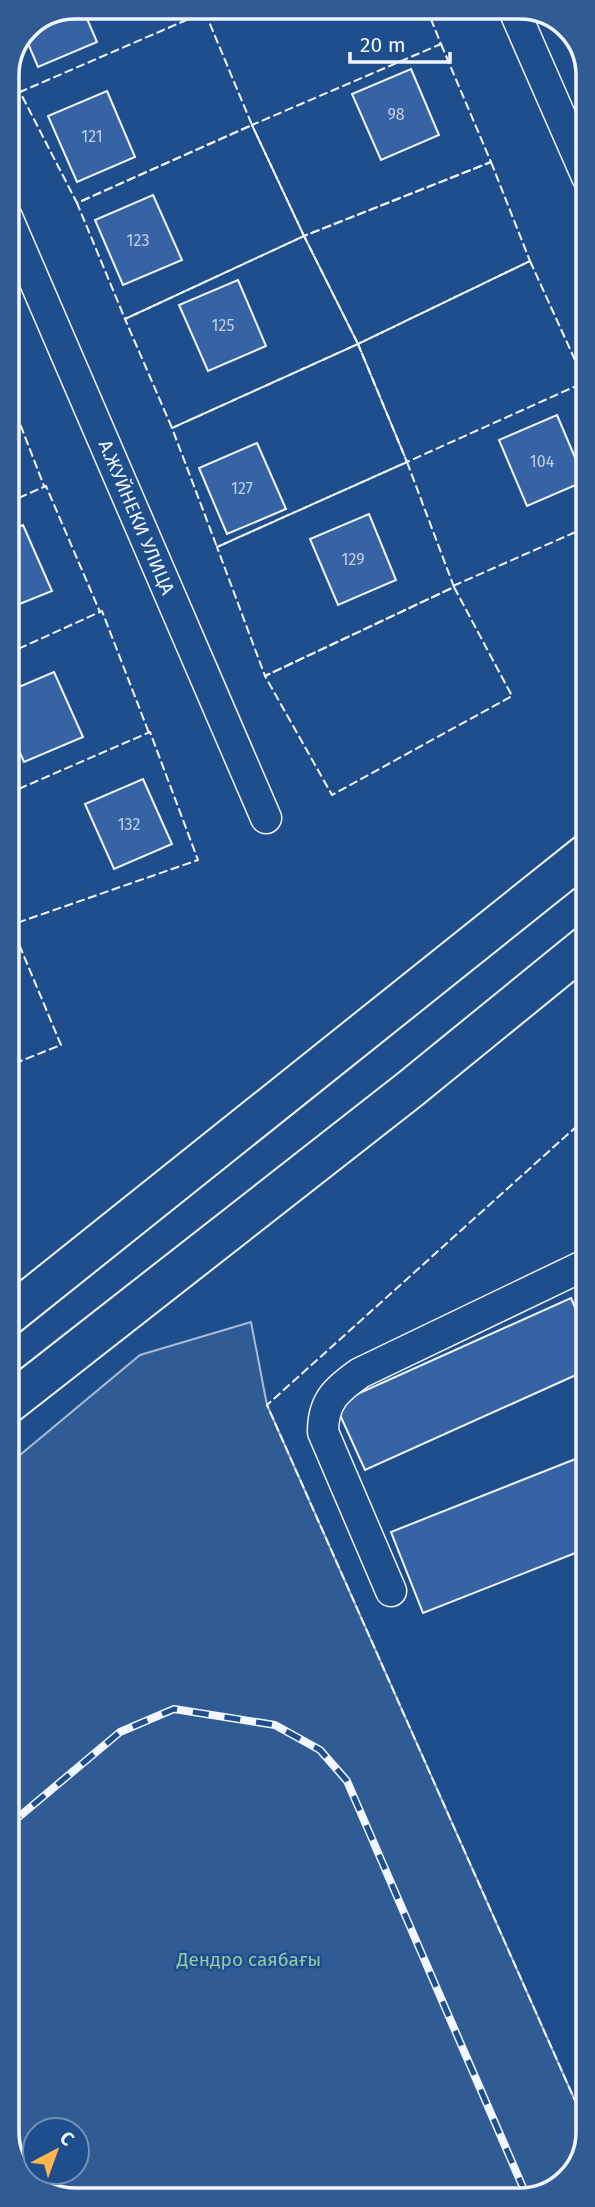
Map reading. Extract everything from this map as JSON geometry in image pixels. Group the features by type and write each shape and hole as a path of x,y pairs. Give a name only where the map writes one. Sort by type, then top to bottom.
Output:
{"highway":[{"path":"19,1307 576,862"},
{"path":"19,1395 409,1090 576,954"}],"street":[{"path":"518,19 576,152"},
{"name":"А.ЖУЙНЕКИ УЛИЦА","path":"19,245 266,818"},
{"path":"391,1591 323,1432 323,1414 328,1401 336,1390 360,1373 576,1269"}],"green space":[{"name":"Дендро саябағы","path":"251,1322 267,1405 576,2103 573,2150 562,2169 554,2176 541,2184 520,2188 71,2188 61,2186 91,2186 91,2116 21,2116 21,2146 19,1456 140,1355"}],"building":[{"path":"87,19 97,42 38,67 29,45 36,36 54,23"},
{"path":"411,69 439,135 381,160 352,94"},
{"path":"107,91 135,157 77,182 48,116"},
{"path":"153,195 182,260 123,285 95,220"},
{"path":"238,280 266,346 208,371 179,305"},
{"path":"557,415 576,460 576,485 527,506 499,440"},
{"path":"257,443 286,509 227,534 199,468"},
{"path":"369,514 396,580 338,605 310,539"},
{"path":"23,525 52,591 19,604 19,527"},
{"path":"54,672 83,737 24,762 19,751 19,687"},
{"path":"143,779 172,844 114,869 85,804"},
{"path":"571,1298 576,1310 576,1375 365,1470 335,1404"},
{"path":"576,1459 576,1553 423,1613 391,1532"}],"railway":[{"path":"19,1817 120,1732 174,1709 275,1725 320,1750 347,1781 523,2188"}],"fence":[{"path":"189,19 20,92 77,203 252,125 208,19"},
{"path":"431,19 441,44 438,45"},
{"path":"441,44 491,162 304,236 252,125 441,44"},
{"path":"19,87 21,92"},
{"path":"252,125 304,236 125,319 77,203 252,125"},
{"path":"491,162 530,261 358,344 304,236 491,162"},
{"path":"304,236 358,344 172,428 125,319 304,236"},
{"path":"530,261 576,362"},
{"path":"530,261 358,344 407,462 576,386"},
{"path":"358,344 407,462 217,547 172,428 358,344"},
{"path":"19,421 44,486"},
{"path":"407,462 454,587 265,676 217,547 407,462"},
{"path":"19,498 46,486 100,612"},
{"path":"453,586 576,532"},
{"path":"454,587 512,696 332,795 265,676 454,587"},
{"path":"19,649 102,611 149,733"},
{"path":"19,789 150,732 198,860 19,922"},
{"path":"19,944 61,1045 19,1062"},
{"path":"576,1127 267,1405 576,2103"}]}
